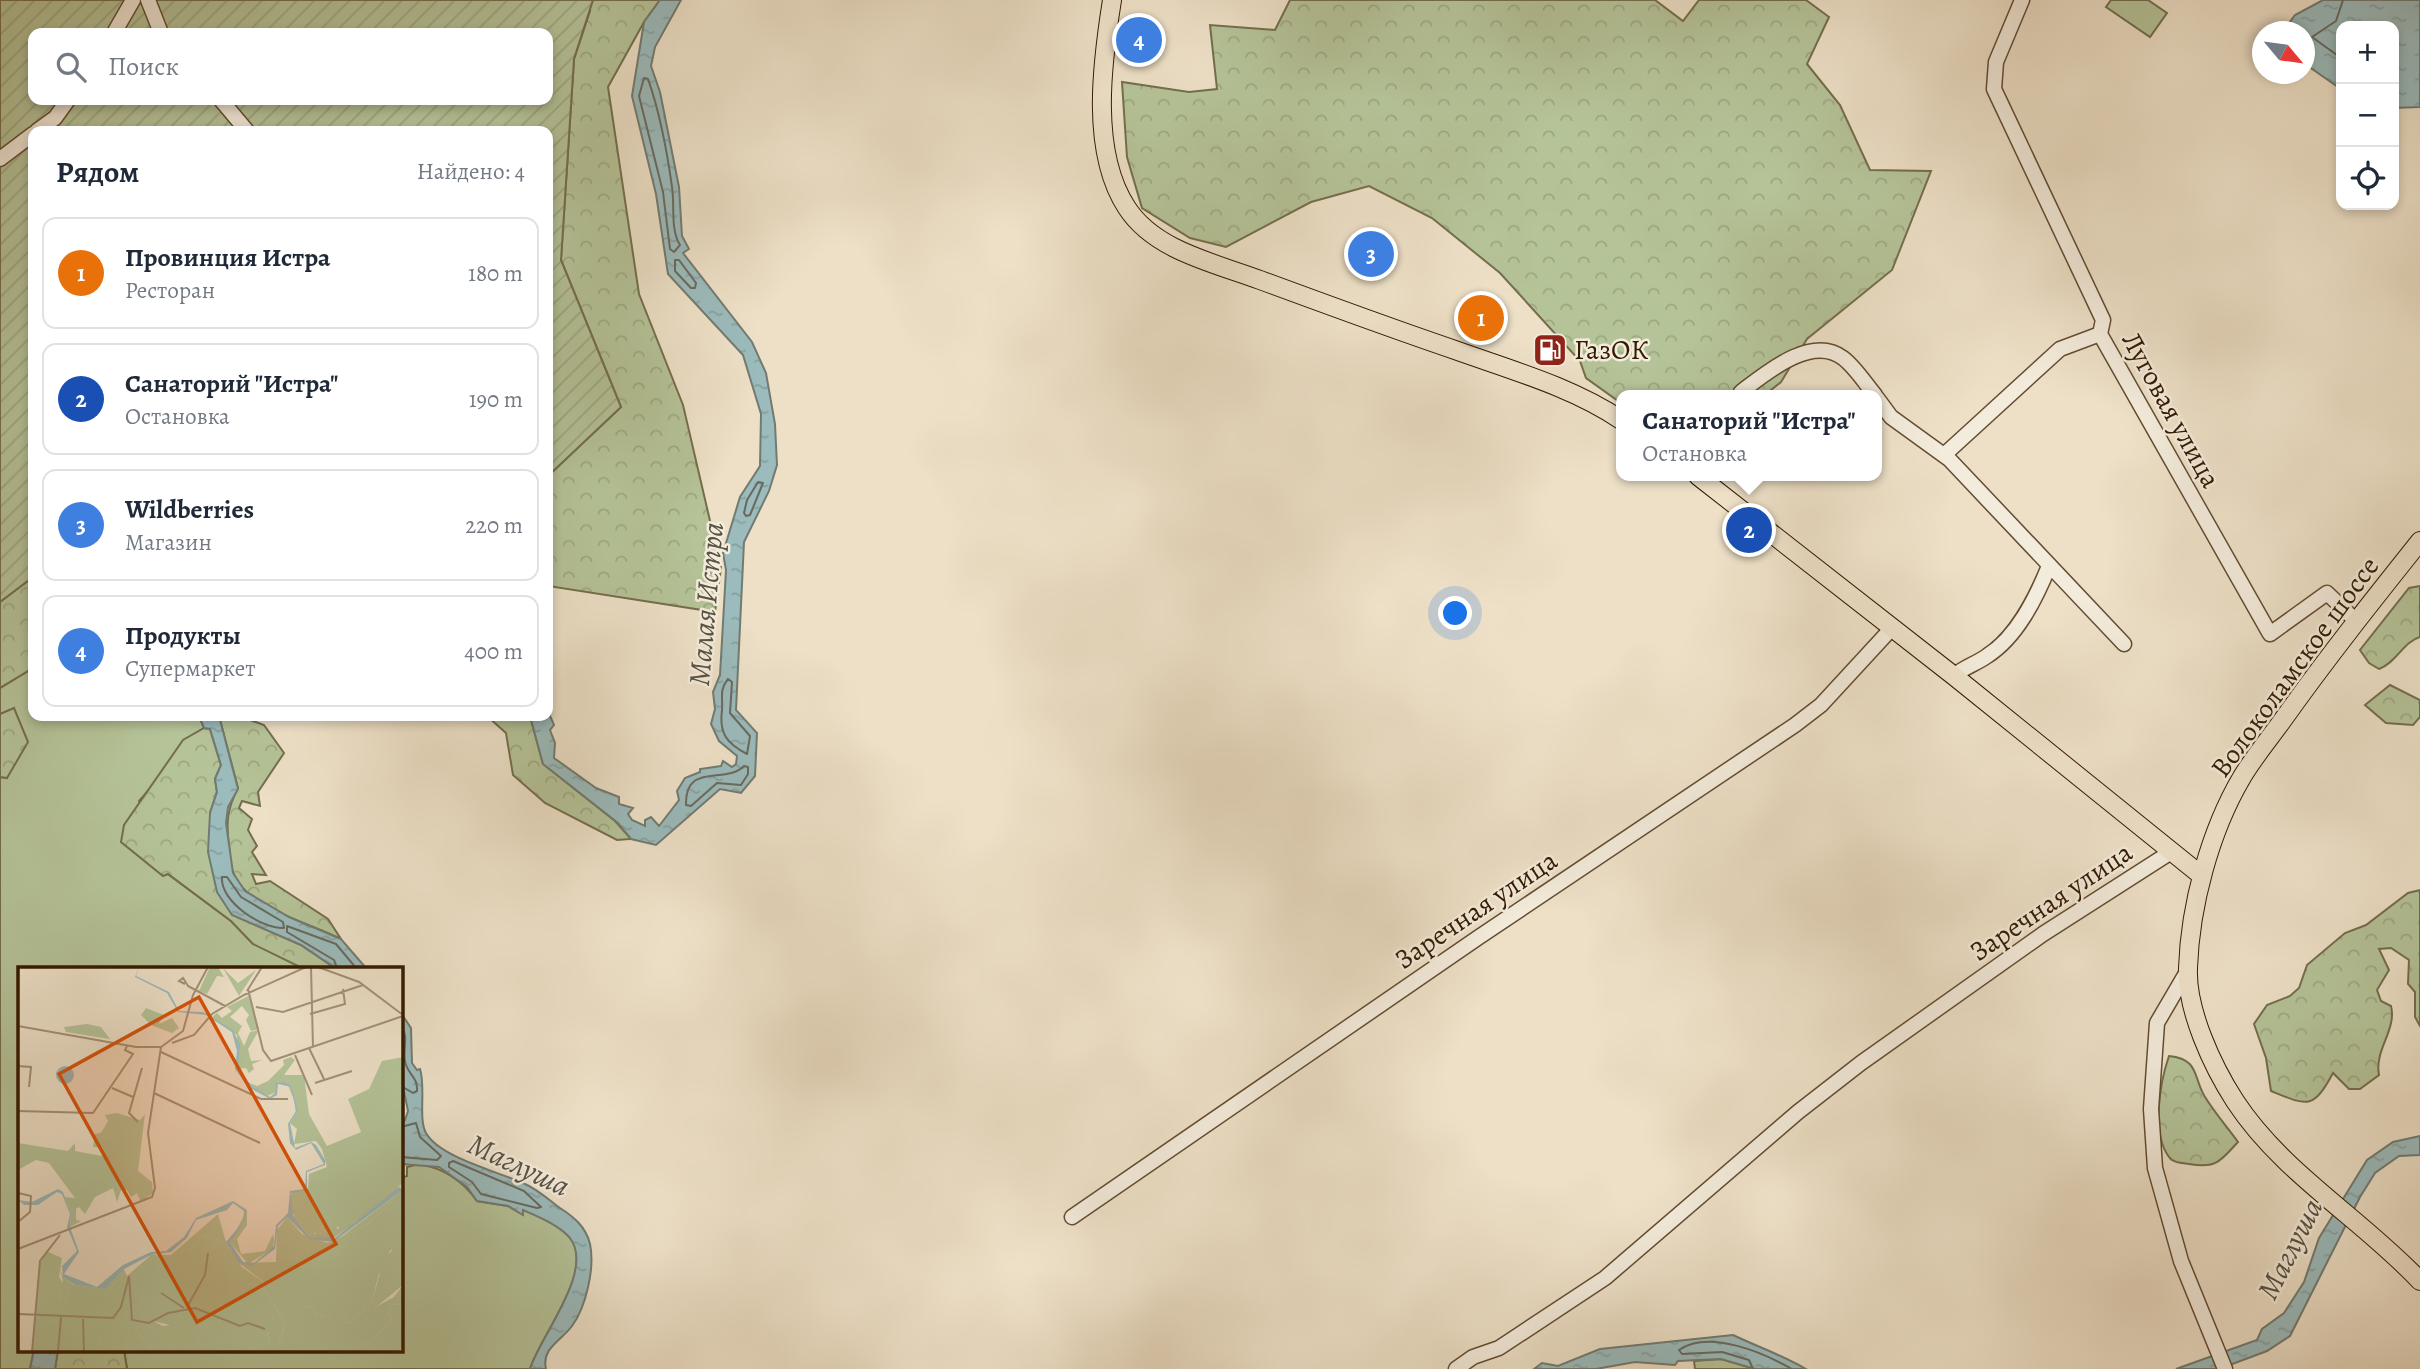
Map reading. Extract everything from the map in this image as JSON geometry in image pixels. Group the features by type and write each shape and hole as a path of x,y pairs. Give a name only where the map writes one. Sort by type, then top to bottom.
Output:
{"main road":[{"path":"1112,0 1103,58 1107,157 1114,184 1127,208 1155,237 1198,257 1524,375 1598,406 1616,417"},
{"path":"1704,481 1954,676 2202,876"},
{"name":"Волоколамское шоссе","path":"2420,541 2356,621 2242,777 2218,827 2202,876 2188,970 2198,1026 2211,1061 2259,1133 2307,1180 2420,1281"}],"street":[{"path":"117,28 133,0"},
{"path":"148,0 159,28"},
{"name":"Луговая улица","path":"2022,0 1996,62 1994,89 2002,111 2103,320 2100,334 2270,634 2327,593 2356,621"},
{"path":"44,126 55,118 64,105"},
{"path":"225,105 243,126"},
{"path":"0,159 28,137"},
{"path":"1944,455 2060,349 2100,334"},
{"path":"1744,390 1802,353 1825,351 1842,357 1870,390"},
{"path":"1882,405 1891,418 1944,455 2124,644"},
{"path":"1954,676 1989,656 2015,628 2037,597 2049,566"},
{"name":"Заречная улица","path":"1072,1217 1795,725 1821,705 1892,628"},
{"name":"Заречная улица","path":"1456,1369 1473,1357 1499,1348 1605,1278 1798,1112 1850,1071 2043,934 2171,852"},
{"path":"2188,970 2157,1023 2152,1058 2151,1109 2155,1168 2181,1261 2225,1369"}],"green space":[{"path":"0,0 593,0 574,59 561,260 621,407 553,471 553,126 28,126 28,581 0,602"},
{"path":"532,0 660,0 644,22 608,87 639,294 683,405 721,568 715,612 553,587 553,471 621,407 561,260 574,59 590,11"},
{"path":"1290,0 1655,0 1683,21 1699,0 1806,0 1829,17 1807,64 1840,105 1870,170 1931,171 1892,270 1807,339 1781,382 1771,390 1616,390 1616,399 1586,378 1580,361 1500,273 1432,218 1369,186 1311,202 1226,247 1190,238 1142,208 1127,157 1122,82 1189,92 1217,89 1210,25 1275,30"},
{"path":"2111,0 2148,0 2167,13 2150,37 2106,7"},
{"path":"28,581 28,671 0,688 0,602"},
{"path":"2420,586 2420,637 2379,669 2369,663 2360,650 2409,588"},
{"path":"28,671 28,721 201,721 204,728 183,744 139,801 168,874 231,921 253,944 321,967 18,967 18,1352 34,1352 30,1369 0,1369 0,777 7,778 14,708 0,714 0,688"},
{"path":"2390,685 2420,700 2420,717 2413,725 2386,723 2365,705"},
{"path":"14,708 28,742 7,778 0,777 0,714"},
{"path":"220,721 253,721 264,725 284,753 258,792 260,806 242,801 239,808 252,819 248,830 257,846 252,852 266,875 252,874 256,884 270,881 328,919 341,939 265,905 240,885 231,866 228,830 228,816 238,788"},
{"path":"493,721 531,721 543,764 615,821 631,839 617,840 545,803 513,775 506,733"},
{"path":"204,728 210,729 221,765 215,779 217,792 210,813 233,915 301,945 334,967 300,967 253,944 231,921 168,874 163,876 121,842 124,825 183,740"},
{"path":"2420,890 2420,1026 2415,1017 2415,992 2408,984 2409,960 2391,948 2379,949 2389,970 2377,990 2381,1001 2391,1006 2392,1015 2378,1066 2379,1075 2360,1089 2349,1089 2333,1073 2320,1094 2308,1102 2293,1100 2271,1091 2266,1058 2254,1024 2267,1005 2290,996 2299,988 2307,965 2345,933 2366,925 2408,893"},
{"path":"2169,1056 2191,1065 2205,1097 2238,1142 2217,1162 2198,1165 2175,1162 2163,1147 2159,1107"},
{"path":"419,1164 436,1169 452,1176 477,1201 508,1206 523,1214 523,1209 554,1225 570,1238 576,1251 576,1267 571,1285 530,1369 127,1369 124,1352 402,1352 402,1178 407,1176 407,1167"},
{"path":"58,1352 124,1352 127,1369 55,1369"},
{"path":"1721,1359 1755,1369 1695,1369 1694,1361"}],"water":[{"path":"660,0 681,0 655,47 651,66 660,92 679,187 682,236 689,249 683,253 752,342 766,373 775,424 777,465 769,491 744,542 736,710 757,733 755,776 741,793 720,789 656,845 631,839 618,823 543,764 531,721 552,721 554,725 550,730 555,743 554,758 596,788 619,797 619,804 633,808 628,814 632,820 645,826 645,820 651,817 659,826 679,800 677,791 685,778 700,772 700,769 721,766 723,761 732,767 736,764 737,756 719,741 711,724 715,709 713,692 720,675 726,570 723,553 740,497 760,466 761,414 743,355 668,274 656,194 632,96 644,22"},
{"path":"2323,0 2420,0 2420,107 2399,108 2399,21 2336,21 2336,86 2315,71 2315,21 2291,21 2295,15"},
{"path":"201,721 220,721 238,789 228,807 226,823 233,873 245,891 289,917 341,939 365,967 334,967 301,945 232,915 217,892 208,852 210,813 217,792 215,779 221,765 210,729 204,728"},
{"path":"402,1014 411,1028 412,1063 417,1070 420,1069 422,1076 424,1127 433,1142 457,1157 534,1189 575,1219 588,1238 591,1264 585,1298 572,1326 549,1350 546,1369 530,1369 571,1285 576,1268 576,1252 570,1238 555,1225 523,1210 523,1215 508,1206 477,1201 467,1187 439,1167 402,1164 402,1120 405,1120 408,1111 402,1082"},
{"path":"2420,1136 2420,1155 2399,1156 2375,1173 2360,1197 2290,1336 2267,1351 2219,1369 2176,1369 2257,1340 2262,1329 2284,1313 2304,1282 2319,1238 2367,1160 2393,1142"},
{"path":"1733,1335 1806,1369 1755,1369 1721,1359 1678,1361 1675,1365 1635,1362 1596,1369 1534,1369 1542,1363 1558,1366 1600,1349"},
{"path":"34,1352 58,1352 55,1369 30,1369"}],"place":[{"name":"Продукты","path":"1139,40"},
{"name":"Wildberries","path":"1371,254"},
{"name":"Провинция Истра","path":"1481,318"},
{"name":"ГазОК","path":"1550,350"},
{"name":"Санаторий \"Истра\"","path":"1749,530"}],"water label":[{"name":"Малая Истра","path":"706,604"},
{"name":"Маглуша","path":"519,1165"},
{"name":"Маглуша","path":"2290,1249"}]}
